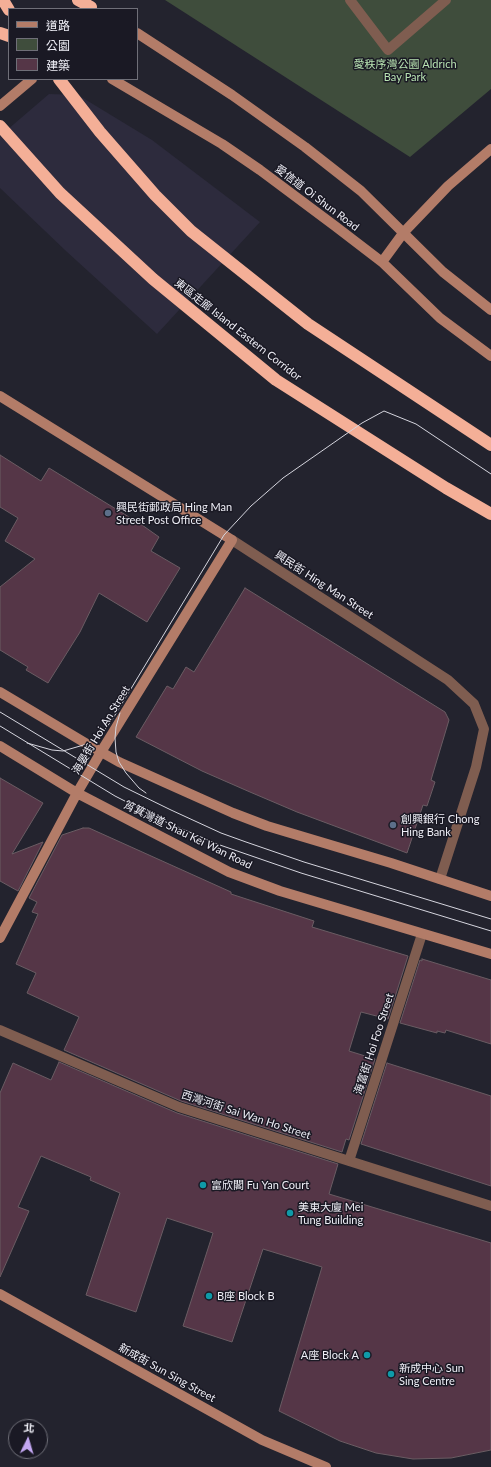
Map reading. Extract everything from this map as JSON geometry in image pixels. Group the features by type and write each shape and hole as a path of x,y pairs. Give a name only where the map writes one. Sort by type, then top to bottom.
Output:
{"highway":[{"path":"78,0 92,8"},
{"path":"60,80 100,132 155,195 191,231 308,324 491,445"},
{"name":"東區走廊 Island Eastern Corridor","path":"0,126 60,193 153,279 276,380 446,488 491,514"}],"main road":[{"path":"138,34 232,95 305,147 361,191 443,272 491,310"},
{"path":"0,106 31,80"},
{"name":"愛信道 Oi Shun Road","path":"114,80 222,144 336,226 382,262 440,318 491,356"},
{"path":"382,262 404,232 448,186 491,149"},
{"name":"興民街 Hing Man Street","path":"0,396 232,540"},
{"name":"海晏街 Hoi An Street","path":"0,938 77,793 232,540"},
{"path":"0,692 119,762 233,813 260,823 491,896"},
{"name":"筲箕灣道 Shau Kei Wan Road","path":"0,746 77,793 229,872 280,891 491,954"},
{"name":"新成街 Sun Sing Street","path":"0,1294 262,1440 326,1467"}],"street":[{"path":"350,0 388,50 446,0"},
{"name":"興民街 Hing Man Street","path":"232,540 448,680 474,704 484,729 476,767 440,879"},
{"name":"海富街 Hoi Foo Street","path":"349,1161 422,934"},
{"name":"西灣河街 Sai Wan Ho Street","path":"0,1030 179,1107 491,1206"}],"shaded area":[{"path":"49,94 78,95 152,140 260,222 157,334 0,188 0,136"}],"green space":[{"name":"愛秩序灣公園 Aldrich Bay Park","path":"165,0 491,0 491,89 410,157"}],"building":[{"path":"0,455 41,481 49,468 142,525 159,537 151,551 180,568 147,622 99,593 80,632 48,683 26,670 28,667 0,650 0,587 35,559 5,541 18,518 0,507"},
{"path":"245,588 445,712 449,720 431,780 435,782 427,806 423,805 407,853 297,812 250,792 202,771 136,737 167,686 173,689 186,667 194,672"},
{"path":"0,778 43,803 12,854 43,842 18,891 0,881"},
{"path":"83,828 89,828 231,892 231,894 314,921 312,927 408,956 388,1019 361,1012 349,1051 375,1059 349,1140 346,1139 342,1152 181,1101 64,1050 79,1017 27,993 36,973 16,964 38,914 32,912 37,902 29,898 62,835"},
{"path":"422,959 491,980 491,1044 446,1030 445,1033 437,1031 437,1033 400,1023 420,960 422,961"},
{"path":"59,1062 177,1113 338,1164 329,1194 491,1243 491,1450 451,1458 413,1459 376,1453 340,1441 279,1411 322,1267 263,1249 232,1342 183,1326 213,1233 167,1218 136,1312 86,1295 120,1193 90,1180 91,1177 41,1156 18,1207 29,1211 0,1277 0,1093 13,1063 51,1080"},
{"path":"387,1063 491,1096 491,1186 361,1144"}],"tram line":[{"path":"27,743 52,750 63,751 87,744 100,736 112,720 224,535 251,506 283,478 362,423 384,411 416,424 491,474"},
{"path":"0,712 124,787 221,833 304,862 491,919"},
{"path":"120,713 115,738 116,752 119,762 139,788 146,793"},
{"path":"0,726 115,796 166,822 217,844 301,873 491,931"}],"place":[{"name":"興民街郵政局 Hing Man Street Post Office","path":"108,513"},
{"name":"創興銀行 Chong Hing Bank","path":"393,825"},
{"name":"富欣閣 Fu Yan Court","path":"203,1185"},
{"name":"美東大廈 Mei Tung Building","path":"290,1213"},
{"name":"B座 Block B","path":"209,1296"},
{"name":"A座 Block A","path":"367,1355"},
{"name":"新成中心 Sun Sing Centre","path":"391,1374"}]}
